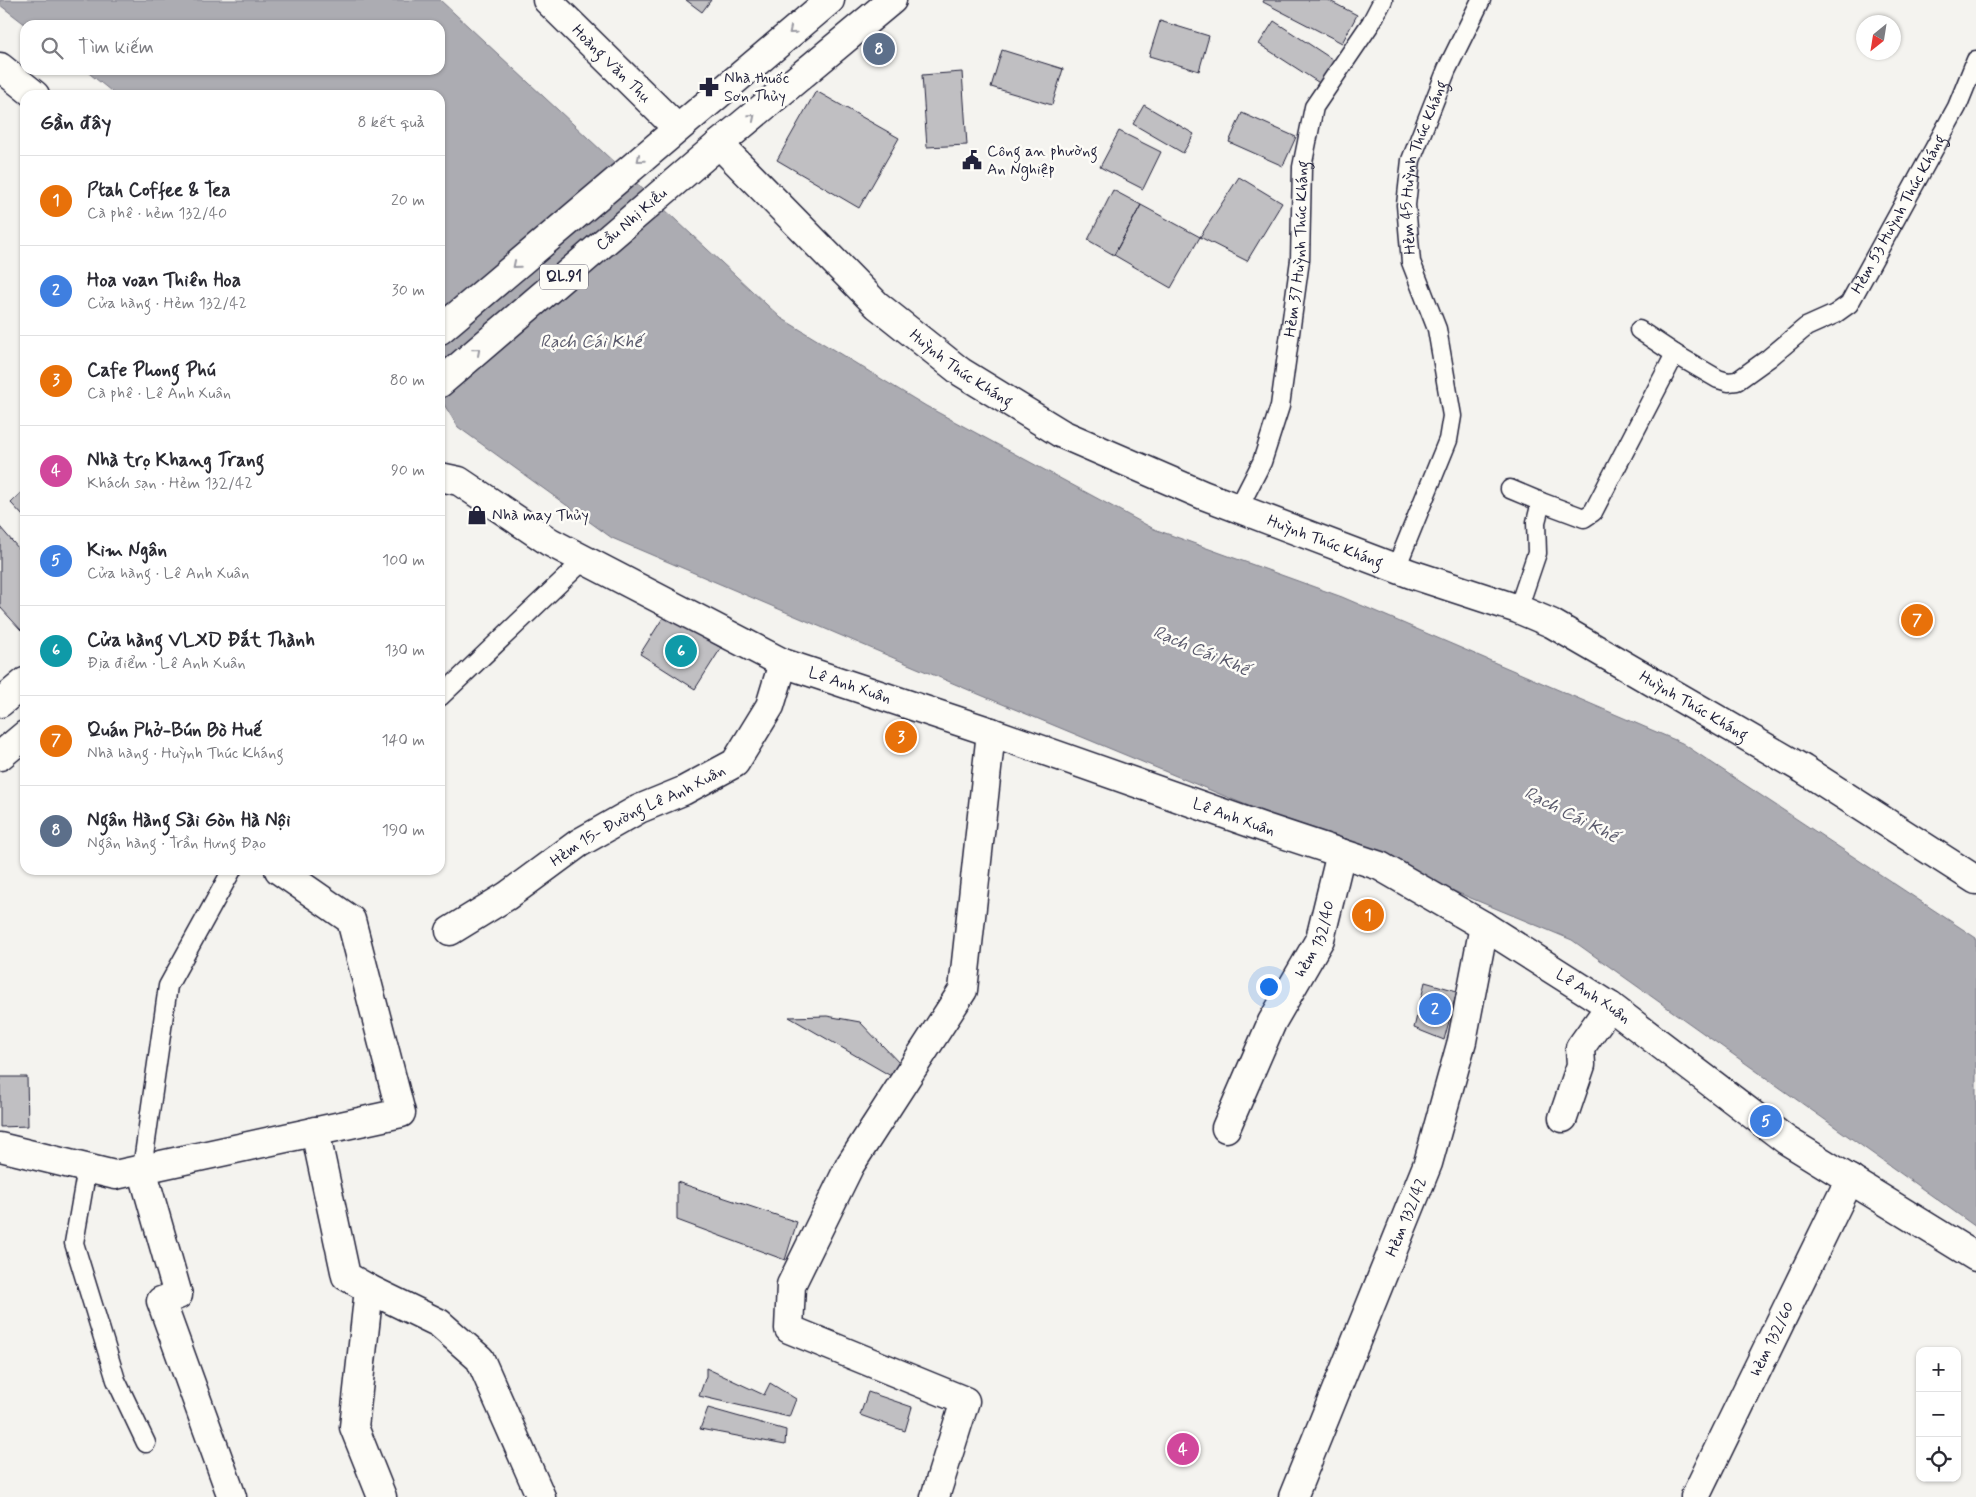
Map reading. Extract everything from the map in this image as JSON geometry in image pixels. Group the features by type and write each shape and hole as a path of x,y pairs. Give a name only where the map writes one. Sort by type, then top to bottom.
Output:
{"main road":[{"name":"Hoàng Văn Thụ","path":"547,0 677,128"},
{"name":"QL.91","path":"445,326 830,0"},
{"name":"QL.91","path":"719,144 892,0"},
{"path":"0,67 29,90"},
{"name":"Cầu Nhị Kiều","path":"445,379 719,144"},
{"name":"Huỳnh Thúc Kháng","path":"719,144 877,305 960,372 1062,434 1203,496 1396,568 1518,609 1551,623 1803,769 1976,880"},
{"name":"Lê Anh Xuân","path":"445,478 459,481 550,542 783,663 991,732 1265,828 1380,866 1484,926 1610,1006 1786,1140 1976,1257"},
{"name":"Hẻm 15- Đường Lê Anh Xuân","path":"450,932 507,896 579,843 639,809 683,791 735,763 770,706 783,663"},
{"path":"0,703 20,686"},
{"path":"935,1497 965,1401 790,1328 792,1285 850,1165 963,990 991,732"},
{"path":"0,756 20,739"},
{"name":"hẻm 132/40","path":"1226,1128 1272,1022 1320,939 1341,853"},
{"path":"0,1147 115,1175 401,1112 351,920 286,875"},
{"name":"Hẻm 132/42","path":"1294,1497 1428,1163 1462,1042 1484,926"},
{"path":"1563,1118 1581,1065 1580,1048 1610,1006"},
{"path":"315,1131 346,1276 440,1323 480,1359 540,1497"},
{"path":"142,1169 178,1295 162,1301 232,1497"},
{"name":"hẻm 132/60","path":"1694,1497 1850,1179"},
{"path":"369,1289 354,1427 382,1497"}],"lane":[{"name":"Hẻm 37 Huỳnh Thúc Kháng","path":"1238,509 1262,462 1280,406 1300,260 1302,167 1314,107 1371,23 1383,0"},
{"name":"Hẻm 45 Huỳnh Thúc Kháng","path":"1396,568 1448,440 1452,416 1437,329 1412,262 1406,205 1411,160 1447,69 1481,0"},
{"name":"Hẻm 53 Huỳnh Thúc Kháng","path":"1640,330 1675,354 1718,379 1728,382 1737,381 1769,358 1806,327 1835,314 1849,304 1957,107 1976,60"},
{"path":"1510,489 1584,518 1589,516 1593,512 1675,354"},
{"path":"1518,609 1537,552 1536,522 1541,502"},
{"path":"445,692 584,560"},
{"path":"142,1169 168,986 229,875"},
{"path":"87,1168 74,1243 116,1380 146,1443"}],"water":[{"name":"Rạch Cái Khế","path":"0,0 440,0 781,318 926,406 1154,529 1342,597 1682,743 1976,938 1976,1227 1572,940 983,696 612,538 458,427 445,406 445,90 110,90 91,75 445,75 445,20 20,20 0,5"}],"building":[{"path":"686,0 711,0 702,12"},
{"path":"1264,0 1328,0 1357,15 1342,43 1263,2"},
{"path":"1160,21 1209,36 1199,71 1149,56"},
{"path":"1274,21 1338,63 1324,86 1259,44"},
{"path":"1002,50 1063,69 1052,105 991,87"},
{"path":"962,72 967,145 927,147 922,75"},
{"path":"816,91 899,138 859,208 777,160"},
{"path":"1144,105 1194,134 1183,153 1133,124"},
{"path":"1242,113 1296,137 1283,166 1229,142"},
{"path":"1119,131 1161,152 1143,189 1100,167"},
{"path":"1239,177 1282,203 1247,261 1200,237"},
{"path":"1113,190 1141,205 1114,255 1088,240"},
{"path":"1141,205 1200,237 1171,288 1114,255"},
{"path":"20,493 20,513 11,503"},
{"path":"0,527 20,550 20,629 0,607"},
{"path":"666,613 721,648 695,689 640,654"},
{"path":"1425,982 1457,991 1444,1040 1414,1028"},
{"path":"827,1016 860,1022 902,1066 891,1076 789,1017"},
{"path":"0,1077 27,1077 28,1126 0,1127"},
{"path":"677,1182 797,1222 785,1260 677,1220"},
{"path":"706,1368 764,1395 770,1383 796,1399 789,1417 699,1396 706,1376"},
{"path":"868,1392 912,1407 905,1431 860,1415"},
{"path":"708,1408 786,1430 785,1445 700,1429"}],"place":[{"name":"Ngân Hàng Sài Gòn Hà Nội","path":"879,49"},
{"name":"Nhà thuốc Sơn Thủy","path":"709,87"},
{"name":"Công an phường An Nghiệp","path":"972,160"},
{"name":"Nhà may Thủy","path":"477,515"},
{"name":"Quán Phở-Bún Bò Huế","path":"1917,620"},
{"name":"Cửa hàng VLXD Đắt Thành","path":"681,651"},
{"name":"Cafe Phong Phú","path":"901,737"},
{"name":"Ptah Coffee & Tea","path":"1368,915"},
{"name":"Hoa voan Thiên Hoa","path":"1435,1009"},
{"name":"Kim Ngân","path":"1766,1121"},
{"name":"Nhà trọ Khang Trang","path":"1183,1449"}]}
